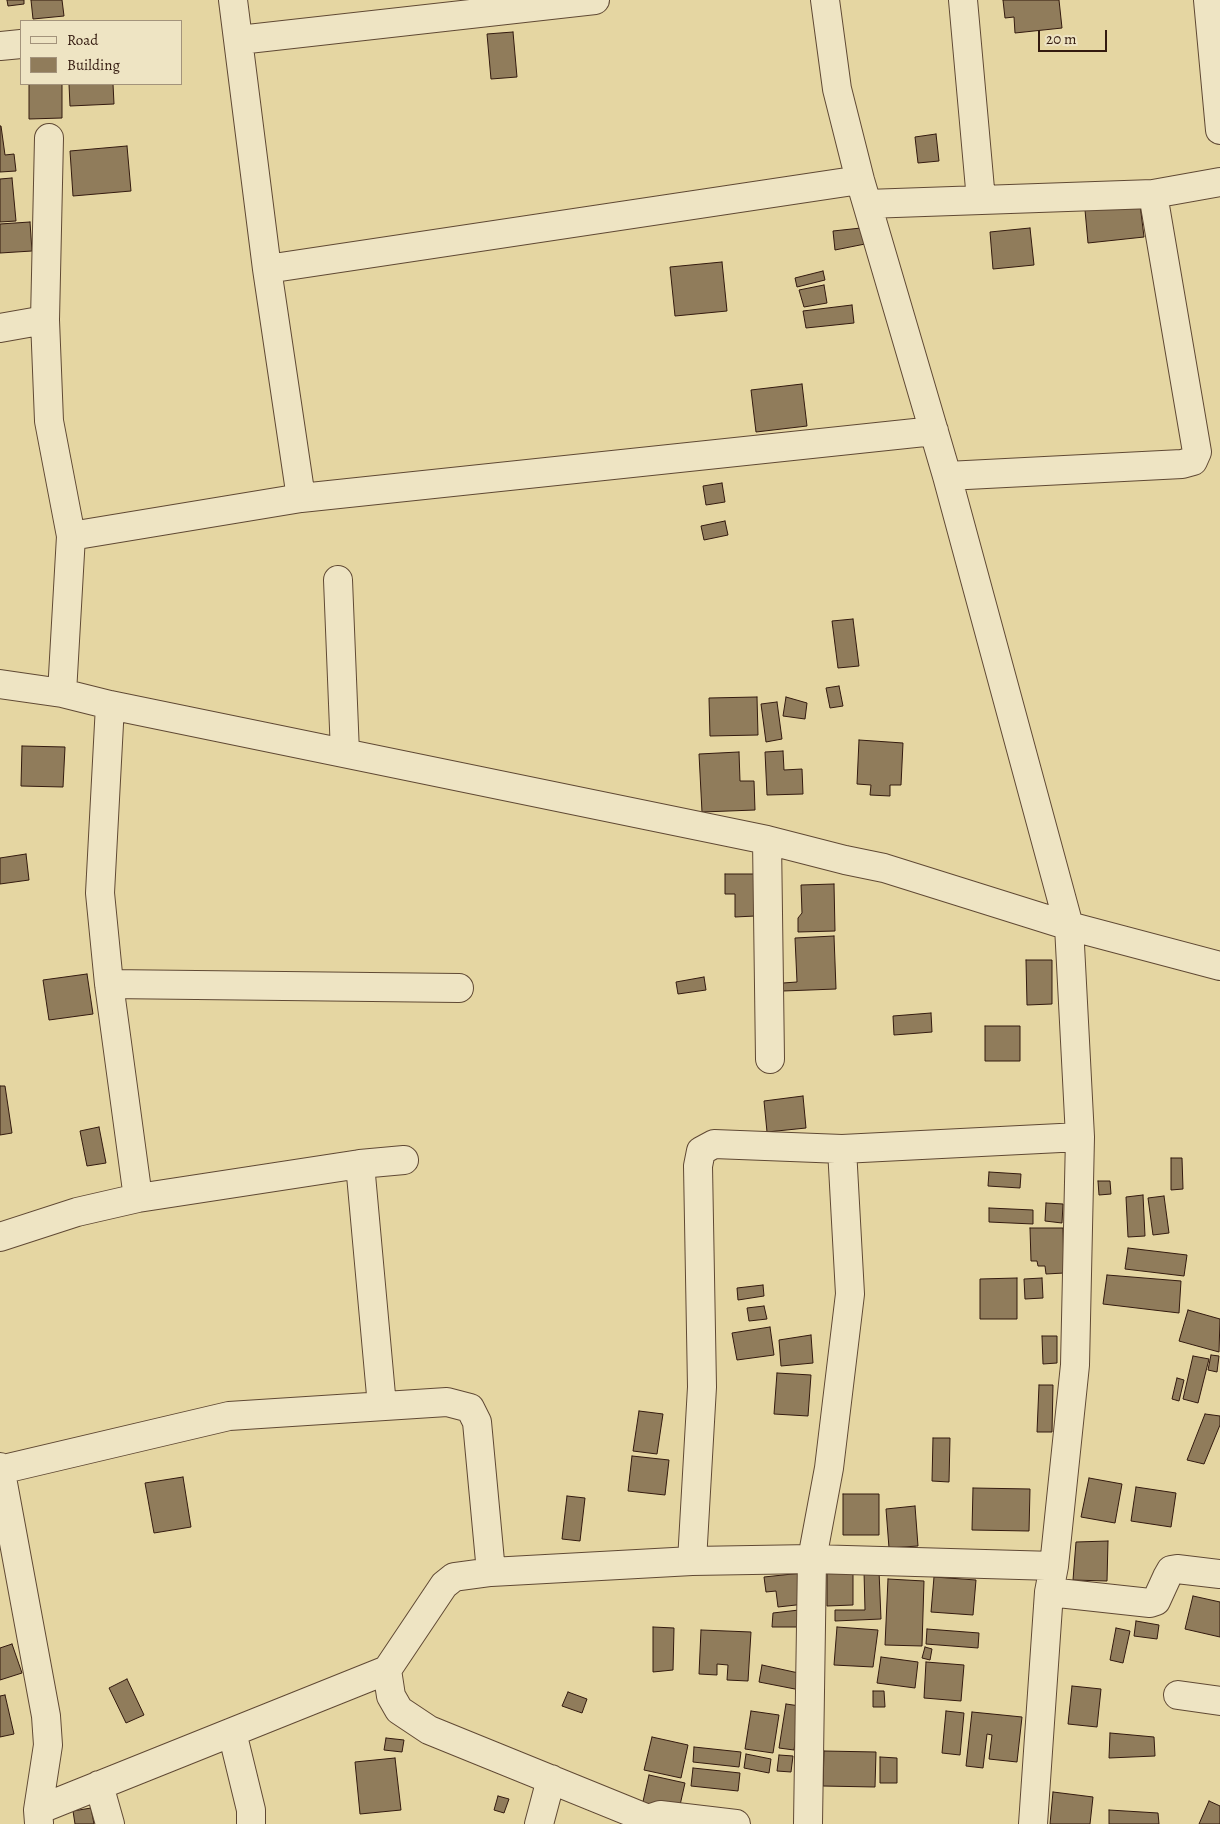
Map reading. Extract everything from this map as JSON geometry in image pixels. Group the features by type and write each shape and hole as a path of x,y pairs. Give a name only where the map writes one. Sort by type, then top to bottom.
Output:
{"street":[{"path":"234,0 267,269 301,498"},
{"path":"239,40 595,0"},
{"path":"825,0 837,89 863,192 947,476 1069,926 1080,1137 1075,1365 1054,1566 1049,1592 1032,1824"},
{"path":"963,0 982,200"},
{"path":"1208,0 1220,130"},
{"path":"0,46 20,44"},
{"path":"49,138 45,320 49,420 71,536 62,693"},
{"path":"267,269 863,192 982,200 1153,194 1220,182"},
{"path":"947,476 1182,464 1193,461 1197,452 1153,194"},
{"path":"0,328 45,320"},
{"path":"71,536 301,498 934,431"},
{"path":"338,580 345,753"},
{"path":"0,684 62,693 110,705 767,840 884,868 1069,926 1220,966"},
{"path":"110,705 100,893 109,984 138,1198"},
{"path":"767,840 770,1059"},
{"path":"109,984 458,988"},
{"path":"692,1561 702,1387 698,1166 701,1151 714,1144 842,1149 1080,1137"},
{"path":"808,1824 812,1559 829,1468 850,1294 842,1149"},
{"path":"0,1237 77,1212 138,1198 360,1164 404,1160"},
{"path":"360,1164 382,1406"},
{"path":"39,1817 48,1745 46,1716 0,1469 229,1416 447,1402 470,1408 477,1422 491,1572"},
{"path":"39,1817 99,1785 387,1670 444,1585 454,1577 491,1572 692,1561 812,1559 1054,1566"},
{"path":"1049,1592 1150,1603 1156,1601 1171,1570 1177,1568 1220,1574"},
{"path":"387,1670 392,1696 399,1710 429,1730 551,1779 647,1822 660,1815 736,1824"},
{"path":"1178,1695 1220,1701"},
{"path":"232,1732 251,1810 251,1824"},
{"path":"539,1824 551,1779"},
{"path":"99,1785 110,1824"}],"building":[{"path":"7,0 24,0 24,4 8,6"},
{"path":"31,0 62,0 64,16 33,19"},
{"path":"1003,0 1059,0 1062,28 1015,33 1014,17 1005,18"},
{"path":"513,32 517,77 491,79 487,34"},
{"path":"29,85 62,85 62,118 29,119"},
{"path":"69,85 113,85 114,104 70,106"},
{"path":"0,126 5,155 14,154 16,171 0,172"},
{"path":"936,134 939,161 918,163 915,137"},
{"path":"127,146 131,191 73,196 70,151"},
{"path":"12,178 16,221 0,222 0,179"},
{"path":"1140,204 1144,237 1088,243 1085,210"},
{"path":"30,222 32,251 0,253 0,224"},
{"path":"861,228 865,244 835,250 833,231"},
{"path":"1030,228 1034,265 993,269 990,232"},
{"path":"722,262 727,311 675,316 670,267"},
{"path":"823,271 825,280 797,287 795,278"},
{"path":"824,285 827,303 804,307 799,290"},
{"path":"852,305 854,323 806,328 803,311"},
{"path":"802,384 807,426 756,432 751,390"},
{"path":"722,483 725,502 706,505 703,486"},
{"path":"725,521 728,535 704,540 701,526"},
{"path":"853,619 859,666 838,668 832,621"},
{"path":"839,686 843,706 830,708 826,688"},
{"path":"757,697 758,735 710,736 709,698"},
{"path":"786,697 807,703 805,719 783,716"},
{"path":"777,702 782,739 766,742 761,704"},
{"path":"859,740 903,743 901,785 890,785 890,796 870,795 871,785 857,784"},
{"path":"22,746 65,747 63,787 21,786"},
{"path":"783,751 784,770 802,769 803,794 767,795 765,752"},
{"path":"739,752 740,781 754,781 755,810 702,812 699,754"},
{"path":"26,854 29,880 0,884 0,858"},
{"path":"725,874 754,874 755,916 735,917 735,894 725,894"},
{"path":"834,884 835,931 798,932 798,918 802,913 801,885"},
{"path":"834,936 836,989 783,991 783,983 797,982 795,938"},
{"path":"1026,960 1052,960 1052,1004 1027,1005"},
{"path":"87,974 93,1014 49,1020 43,980"},
{"path":"704,977 706,990 678,994 676,982"},
{"path":"931,1013 932,1032 894,1035 893,1016"},
{"path":"985,1026 1020,1026 1020,1061 985,1061"},
{"path":"0,1086 5,1086 12,1133 0,1135"},
{"path":"803,1096 806,1128 767,1132 764,1101"},
{"path":"99,1127 106,1163 87,1166 80,1131"},
{"path":"1171,1158 1182,1158 1183,1189 1171,1190"},
{"path":"989,1172 1021,1174 1020,1188 988,1186"},
{"path":"1098,1181 1110,1181 1111,1194 1099,1195"},
{"path":"1143,1195 1145,1236 1128,1237 1126,1197"},
{"path":"1164,1196 1169,1233 1153,1235 1148,1198"},
{"path":"1046,1203 1063,1204 1062,1223 1045,1221"},
{"path":"989,1208 1033,1210 1033,1224 989,1222"},
{"path":"1030,1228 1063,1228 1064,1273 1046,1274 1045,1266 1038,1266 1037,1261 1031,1261"},
{"path":"1128,1248 1187,1255 1184,1276 1125,1269"},
{"path":"1107,1275 1181,1281 1179,1313 1103,1304"},
{"path":"1017,1278 1017,1319 980,1319 980,1279"},
{"path":"1042,1278 1043,1298 1025,1299 1024,1279"},
{"path":"763,1285 764,1296 738,1300 737,1288"},
{"path":"764,1306 767,1319 749,1321 747,1308"},
{"path":"1188,1310 1220,1319 1219,1352 1179,1341"},
{"path":"770,1327 774,1355 737,1360 732,1333"},
{"path":"811,1335 813,1363 781,1366 779,1340"},
{"path":"1042,1336 1057,1336 1057,1363 1043,1364"},
{"path":"1211,1355 1219,1356 1217,1372 1208,1370"},
{"path":"1193,1356 1209,1359 1198,1403 1183,1399"},
{"path":"777,1373 811,1375 808,1416 774,1414"},
{"path":"1177,1378 1184,1380 1179,1401 1172,1399"},
{"path":"1039,1385 1053,1385 1052,1432 1037,1432"},
{"path":"639,1411 663,1414 657,1454 633,1451"},
{"path":"1205,1414 1220,1416 1220,1425 1204,1464 1187,1460"},
{"path":"933,1438 950,1438 949,1482 932,1481"},
{"path":"632,1456 669,1460 665,1495 628,1491"},
{"path":"183,1477 191,1527 154,1533 145,1483"},
{"path":"1089,1478 1122,1484 1115,1523 1081,1517"},
{"path":"1136,1487 1176,1493 1171,1527 1131,1521"},
{"path":"973,1488 1030,1489 1029,1531 972,1530"},
{"path":"843,1494 879,1494 879,1535 843,1535"},
{"path":"567,1496 585,1498 580,1541 562,1539"},
{"path":"915,1506 918,1546 889,1548 886,1509"},
{"path":"1108,1541 1107,1581 1073,1580 1076,1542"},
{"path":"827,1569 853,1569 853,1605 827,1606"},
{"path":"864,1571 879,1571 881,1619 835,1621 835,1610 865,1610"},
{"path":"802,1573 805,1604 778,1607 776,1591 766,1592 764,1577"},
{"path":"934,1577 976,1580 973,1615 931,1612"},
{"path":"888,1579 924,1581 922,1646 885,1645"},
{"path":"1193,1596 1220,1602 1220,1637 1185,1629"},
{"path":"799,1610 799,1627 772,1627 773,1613"},
{"path":"1136,1621 1159,1625 1157,1639 1134,1636"},
{"path":"653,1627 674,1628 673,1670 653,1672"},
{"path":"837,1627 878,1630 873,1667 834,1665"},
{"path":"1116,1628 1130,1631 1123,1663 1110,1660"},
{"path":"927,1629 979,1633 978,1648 926,1644"},
{"path":"701,1630 751,1632 748,1681 727,1680 728,1665 717,1664 717,1675 699,1674"},
{"path":"12,1644 22,1673 0,1680 0,1648"},
{"path":"925,1647 932,1649 930,1660 922,1658"},
{"path":"881,1657 918,1662 915,1688 877,1683"},
{"path":"926,1662 964,1665 961,1701 924,1698"},
{"path":"762,1665 803,1674 800,1690 759,1682"},
{"path":"127,1679 144,1715 126,1723 109,1688"},
{"path":"1072,1686 1101,1689 1097,1727 1068,1724"},
{"path":"873,1691 884,1691 885,1707 873,1707"},
{"path":"568,1692 587,1699 582,1713 562,1706"},
{"path":"5,1695 14,1734 0,1737 0,1696"},
{"path":"786,1704 800,1706 794,1750 779,1748"},
{"path":"751,1711 779,1715 773,1753 745,1749"},
{"path":"946,1711 964,1713 960,1755 942,1753"},
{"path":"972,1712 1022,1717 1017,1762 989,1759 992,1735 987,1734 983,1768 966,1766"},
{"path":"1110,1733 1154,1737 1155,1756 1109,1758"},
{"path":"652,1737 688,1745 681,1778 644,1770"},
{"path":"386,1738 404,1740 402,1752 384,1750"},
{"path":"694,1747 741,1752 739,1767 693,1762"},
{"path":"824,1751 876,1752 875,1787 823,1786"},
{"path":"746,1754 771,1759 769,1773 744,1768"},
{"path":"779,1755 793,1756 791,1772 777,1771"},
{"path":"880,1757 897,1758 897,1783 880,1783"},
{"path":"395,1758 401,1810 360,1814 355,1762"},
{"path":"693,1768 740,1773 738,1791 691,1786"},
{"path":"649,1775 685,1783 678,1814 642,1806"},
{"path":"1053,1792 1093,1797 1090,1824 1050,1824"},
{"path":"498,1796 509,1799 504,1813 494,1810"},
{"path":"1209,1801 1220,1806 1220,1824 1199,1824"},
{"path":"91,1808 94,1824 75,1824 73,1811"},
{"path":"1109,1810 1158,1813 1159,1824 1109,1824"}]}
